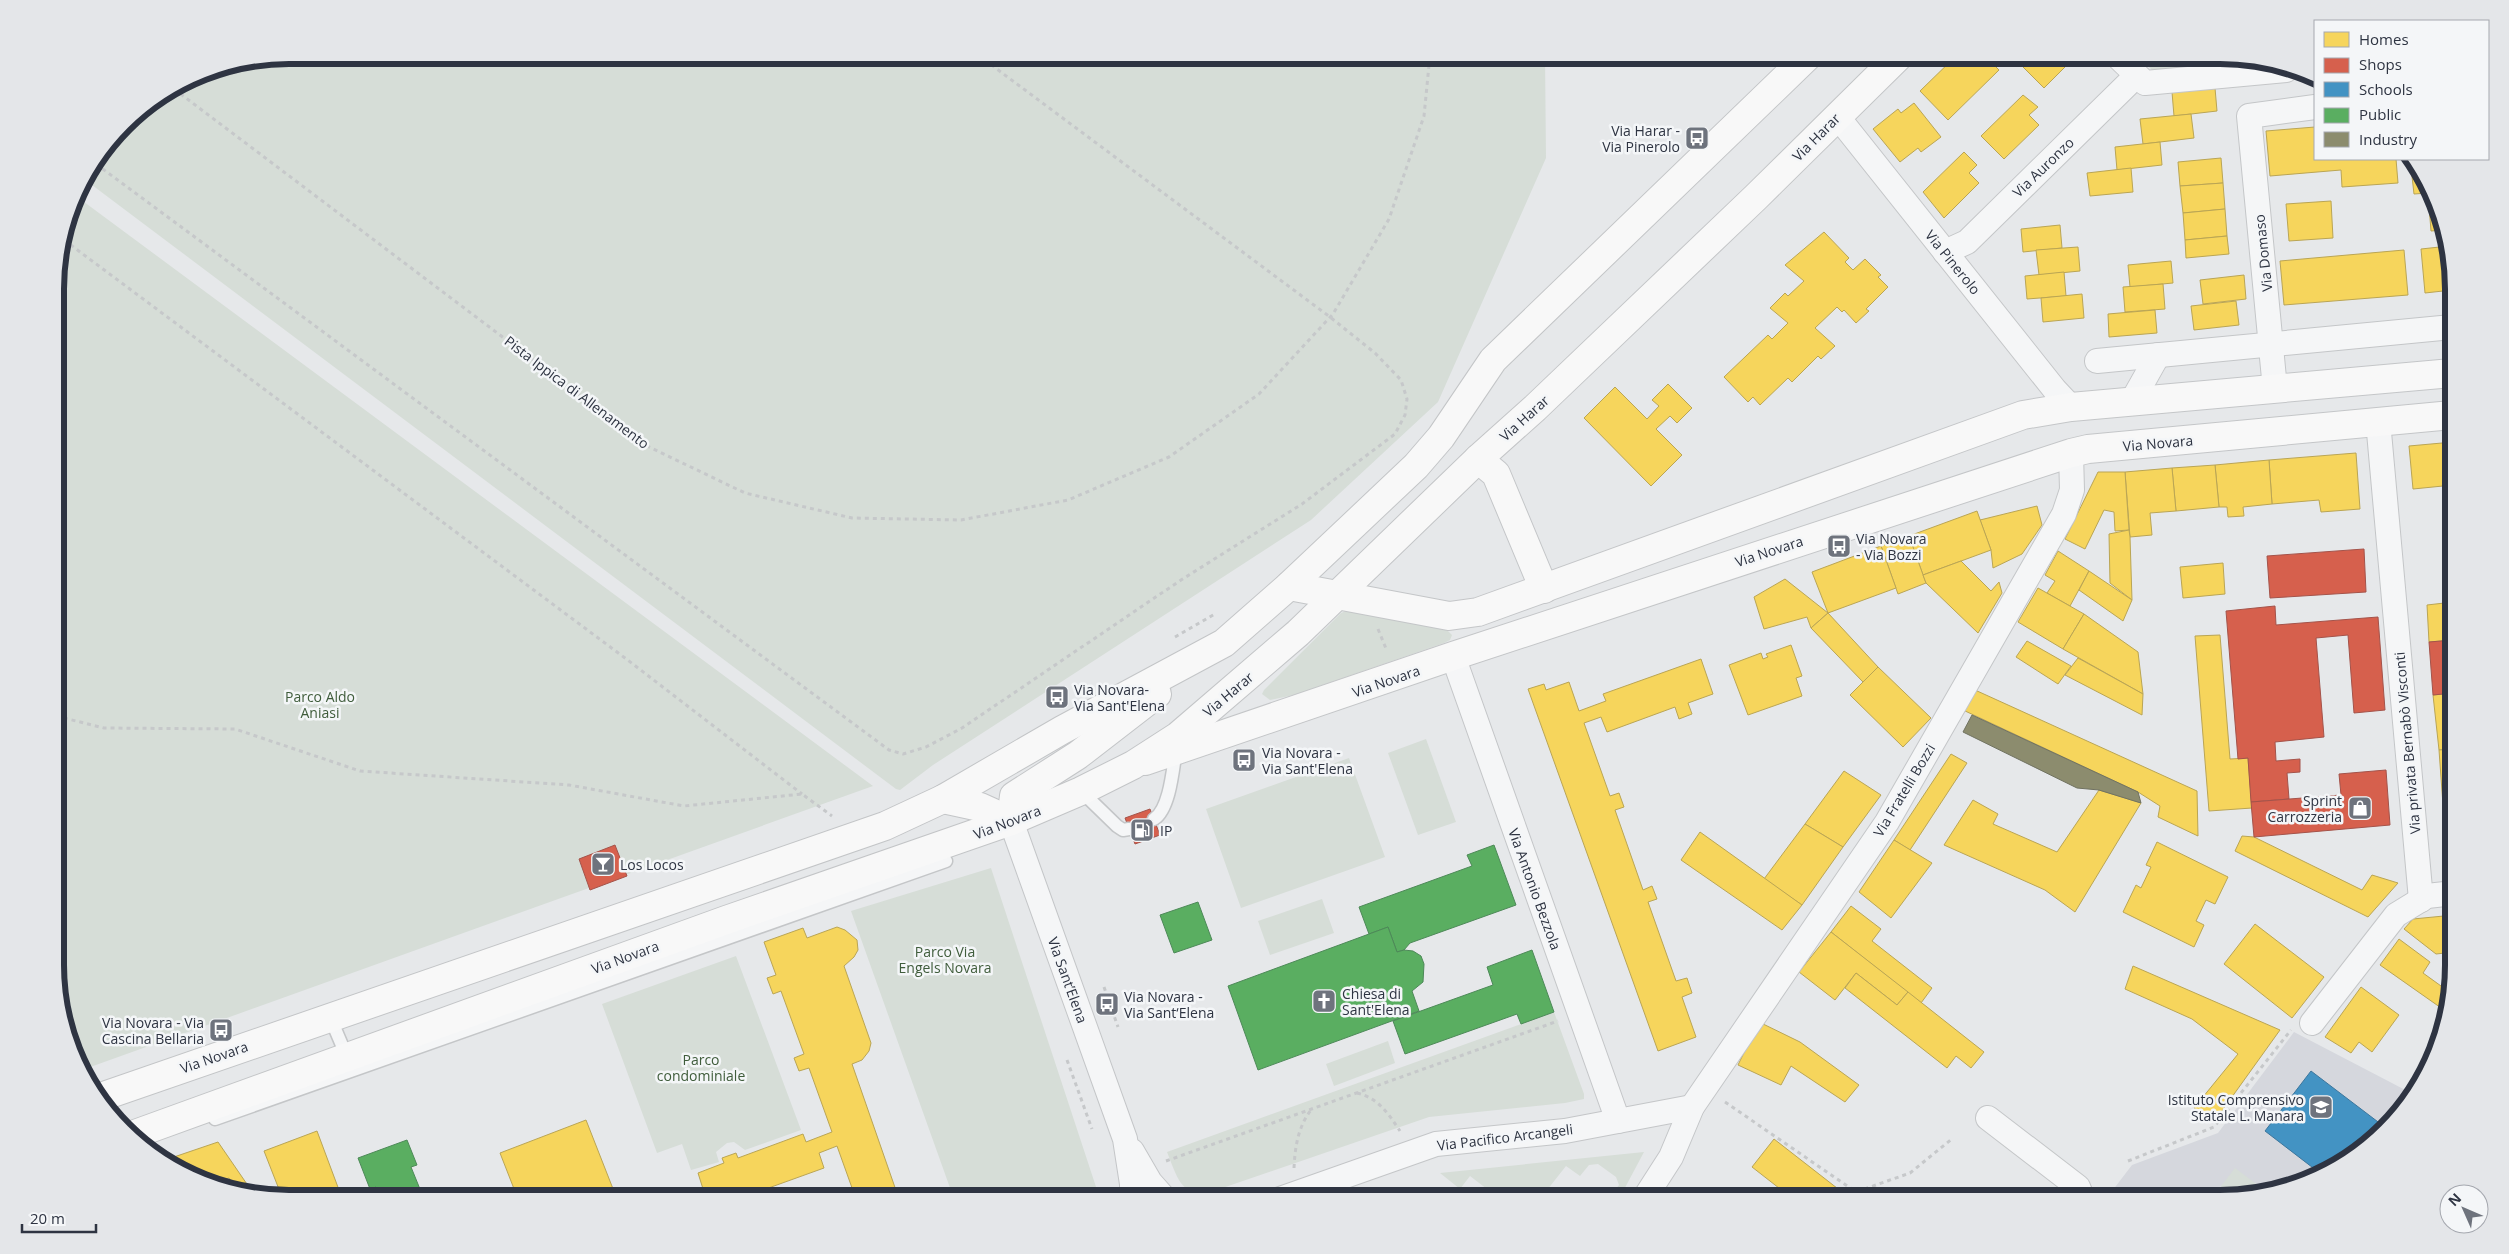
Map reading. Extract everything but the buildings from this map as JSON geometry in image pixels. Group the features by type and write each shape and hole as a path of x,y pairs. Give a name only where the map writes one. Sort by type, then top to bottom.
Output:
{"main road":[{"path":"1289,586 1416,466 1441,437 1493,360 1795,64"},
{"name":"Via Harar","path":"1134,764 1177,744 1258,670 1756,197 1891,64"},
{"path":"1289,586 1449,616 1467,613 1544,589 2023,415 2071,407 2445,374"},
{"name":"Via Novara","path":"1177,744 1453,656 2071,453 2378,420 2445,415"},
{"path":"1478,459 1496,474 1544,589"},
{"name":"Via Novara","path":"106,1095 857,837 943,799 1062,730 1224,643 1289,586"},
{"path":"1453,656 1467,613"},
{"path":"943,799 980,807 1011,821 1014,796 1078,755 1224,643"},
{"name":"Via Novara","path":"139,1133 726,920 1011,821 1081,791 1134,764"}],"street":[{"path":"2125,64 2145,82 2277,71"},
{"name":"Via Auronzo","path":"1945,252 1967,242 2136,76"},
{"name":"Via Domaso","path":"2275,389 2250,116 2314,107"},
{"name":"Via Pinerolo","path":"1837,116 2055,390 2071,407"},
{"path":"2097,361 2445,328"},
{"path":"2131,403 2158,355"},
{"name":"Via privata Bernabò Visconti","path":"2378,420 2421,900"},
{"name":"Via Fratelli Bozzi","path":"1650,1190 1671,1157 1692,1107 1887,822 2064,514 2072,490 2071,453"},
{"name":"Via Antonio Bezzola","path":"1453,656 1618,1121"},
{"name":"Via Sant’Elena","path":"1011,821 1125,1139 1150,1182 1157,1190"},
{"path":"2303,1024 2396,915 2427,896 2445,895"},
{"path":"1618,1121 1692,1107"},
{"path":"1988,1118 2078,1187 2079,1190"},
{"name":"Via Pacifico Arcangeli","path":"1306,1190 1436,1144 1566,1131 1618,1121"},
{"name":"Via Sant’Elena","path":"1125,1139 1132,1190"}],"lane":[{"path":"1154,819 1160,814 1165,804 1177,744"},
{"path":"1081,791 1117,826 1123,830 1129,829"},
{"path":"150,1142 404,1054 573,992 946,861"},
{"path":"330,1017 347,1057"}],"path":[{"path":"100,167 889,750 903,754 926,747 962,728 1173,585 1302,504 1394,434 1404,415 1407,399 1401,380 1375,353 1330,317 990,64"},
{"name":"Pista Ippica di Allenamento","path":"179,93 647,446 745,493 852,518 961,520 1068,500 1169,457 1259,394 1330,317 1389,219 1424,116 1429,64"},
{"path":"68,243 625,658 834,818"},
{"path":"1169,640 1220,611"},
{"path":"1377,625 1389,658"},
{"path":"64,718 104,728 235,729 360,770 569,786 684,806 802,794"},
{"path":"1104,987 1118,1028"},
{"path":"1166,1161 1561,1020"},
{"path":"2128,1161 2214,1127 2303,1024"},
{"path":"1067,1060 1092,1128"},
{"path":"1356,1093 1365,1095 1380,1104 1400,1131"},
{"path":"1723,1101 1853,1190"},
{"path":"1294,1168 1299,1133 1311,1109"},
{"path":"1862,1190 1910,1173 1953,1138"}],"shaded area":[{"name":"Istituto Comprensivo Statale L. Manara","path":"2294,1032 2407,1091 2389,1114 2357,1144 2320,1167 2278,1183 2235,1190 2113,1190 2132,1165 2218,1133"}],"green space":[{"path":"274,64 1545,64 1546,158 1438,402 1311,520 933,765 900,790 896,789 90,183 110,152 152,110 189,87 231,71"},
{"path":"2146,64 2224,64 2152,70"},
{"name":"Parco Aldo Aniasi","path":"82,200 873,786 88,1068 71,1023 64,980 64,274 71,231"},
{"path":"1346,611 1445,628 1452,635 1450,640 1444,643 1294,695 1270,700 1262,694 1341,613"},
{"path":"1426,739 1456,822 1418,835 1388,753"},
{"path":"1349,758 1385,857 1241,908 1206,809"},
{"name":"Parco Via Engels Novara","path":"991,868 1097,1190 951,1190 851,911"},
{"path":"1322,899 1334,933 1270,955 1258,921"},
{"name":"Parco condominiale","path":"736,956 801,1130 745,1150 734,1142 727,1143 716,1152 719,1162 691,1170 682,1144 657,1153 602,1004"},
{"path":"1554,1012 1584,1094 1584,1099 1565,1103 1429,1117 1217,1190 1188,1190 1184,1187 1176,1174 1167,1152"},
{"path":"1388,1041 1395,1063 1334,1086 1326,1064"},
{"path":"1644,1152 1624,1190 1615,1190 1619,1185 1616,1177 1598,1164 1589,1165 1580,1176 1566,1166 1547,1190 1488,1190 1470,1176 1460,1189 1440,1173"},
{"path":"2235,1168 2260,1187 2235,1190 2218,1190"}],"place":[{"name":"Via Harar - Via Pinerolo","path":"1697,138"},
{"name":"Via Novara - Via Bozzi","path":"1839,546"},
{"name":"Via Novara- Via Sant'Elena","path":"1057,697"},
{"name":"Via Novara - Via Sant'Elena","path":"1244,760"},
{"name":"Sprint Carrozzeria","path":"2360,808"},
{"name":"IP","path":"1142,830"},
{"name":"Los Locos","path":"603,864"},
{"name":"Chiesa di Sant'Elena","path":"1324,1001"},
{"name":"Via Novara - Via Sant‘Elena","path":"1107,1004"},
{"name":"Via Novara - Via Cascina Bellaria","path":"221,1030"},
{"name":"Istituto Comprensivo Statale L. Manara","path":"2321,1107"}]}
